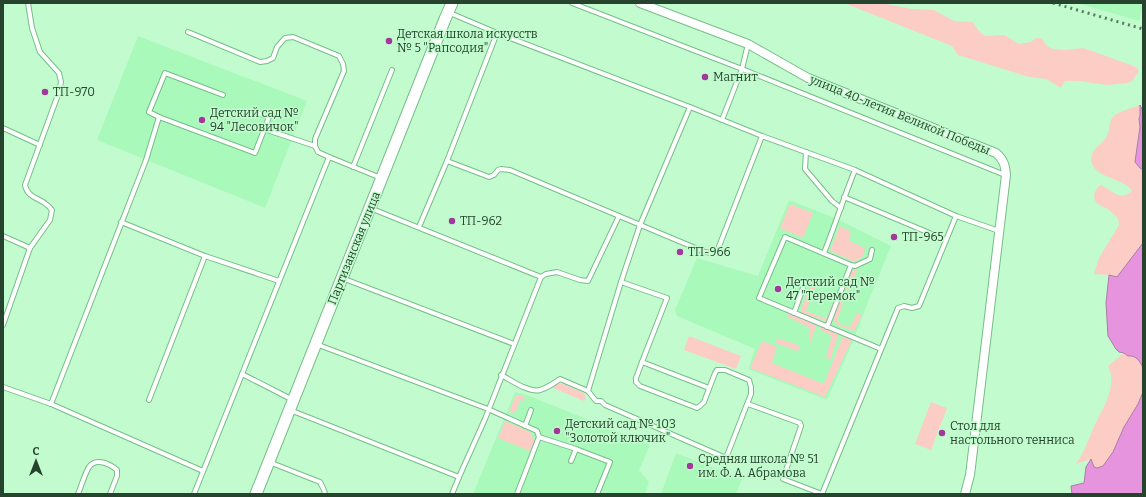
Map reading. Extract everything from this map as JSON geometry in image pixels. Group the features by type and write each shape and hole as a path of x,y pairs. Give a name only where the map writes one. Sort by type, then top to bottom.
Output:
{"street":[{"name":"улица 40-летия Великой Победы","path":"640,3 748,44 808,78 996,153 1004,162 1006,175 970,474 965,494"},
{"name":"Партизанская улица","path":"256,494 450,8"}],"lane":[{"path":"3,325 30,248 50,220 52,210 46,204 26,192 25,186 59,92 61,82 59,73 40,52 32,28 28,3"},
{"path":"572,3 742,69 1006,175"},
{"path":"450,8 497,33 762,136 855,170 956,216 999,231"},
{"path":"188,32 260,62 273,58 277,47 285,38 293,37 339,56 344,70 315,139 315,146 318,152 382,178"},
{"path":"419,227 447,161 497,33"},
{"path":"722,120 742,69 748,44"},
{"path":"353,167 392,70"},
{"path":"223,95 165,74 149,112 256,153 269,117 256,112"},
{"path":"588,391 640,225 690,107"},
{"path":"51,404 146,160 159,117"},
{"path":"3,128 40,145"},
{"path":"264,130 315,146"},
{"path":"447,161 489,177 494,175 498,170 510,170 705,252 712,253 718,249 762,136"},
{"path":"806,152 805,169 832,201 841,208"},
{"path":"194,494 329,157"},
{"path":"824,253 855,170"},
{"path":"844,197 946,240"},
{"path":"370,208 541,277"},
{"path":"452,494 485,418 541,277 546,274 557,272 580,280 588,281 619,216"},
{"path":"748,404 800,422 801,426 783,478 822,494 898,308 904,306 912,308 919,306 956,216"},
{"path":"121,222 205,256 279,281"},
{"path":"3,236 30,248"},
{"path":"872,250 870,259 855,266 785,238 759,298 881,349"},
{"path":"148,400 205,256"},
{"path":"827,327 851,265"},
{"path":"342,278 514,344"},
{"path":"501,376 530,390 539,390 550,386 560,379 588,391 596,401 726,458 751,394 751,387 748,380 725,370 718,370 704,402 697,408 640,386 636,382 636,378 667,298 621,282"},
{"path":"794,312 803,288"},
{"path":"316,344 488,409 537,432 539,437 610,462 598,494"},
{"path":"642,362 709,388"},
{"path":"242,374 292,405 459,477"},
{"path":"3,387 51,404 203,471"},
{"path":"525,426 531,410"},
{"path":"517,494 539,437"},
{"path":"571,461 576,449"},
{"path":"78,494 89,466 96,462 102,461 117,470 117,476 110,494"},
{"path":"269,462 320,482 325,494"}],"shaded area":[{"path":"844,3 882,3 912,9 934,10 954,21 972,22 985,36 1002,35 1019,44 1031,42 1036,38 1040,38 1047,46 1053,49 1066,50 1083,48 1134,66 1139,71 1132,81 1128,83 1107,85 1067,81 1064,82 1061,88 1046,79 1029,77 958,55 952,46"},
{"path":"1077,3 1143,3 1139,21"},
{"name":"Детский сад № 94 \"Лесовичок\"","path":"138,36 307,101 265,208 97,140"},
{"path":"1140,105 1140,127 1135,162 1143,170 1143,243 1117,277 1094,274 1099,258 1119,225 1118,218 1108,209 1096,202 1094,195 1096,190 1101,185 1119,195 1127,194 1132,191 1128,186 1106,176 1094,167 1091,161 1093,152 1106,138 1111,120 1114,116"},
{"path":"1140,105 1143,111 1143,170 1135,162 1140,127"},
{"name":"Детский сад № 47 \"Теремок\"","path":"789,200 837,219 891,246 854,339 827,400 748,369 755,349 677,316 675,310 697,258 758,276"},
{"path":"790,204 813,213 803,238 780,228"},
{"path":"840,226 851,232 849,241 865,248 863,256 855,262 830,251"},
{"path":"1143,243 1143,368 1139,361 1135,358 1119,352 1108,336 1106,303 1109,275 1117,277"},
{"path":"855,269 858,269 848,290 844,289 850,273"},
{"path":"810,286 815,288 806,311 826,319 839,291 828,321 802,313 801,309"},
{"path":"840,300 843,303 837,320 841,325 850,327 857,313 862,315 854,331 840,326 835,322 834,318"},
{"path":"788,313 817,324 810,343 810,328 788,317"},
{"path":"820,326 839,333 830,360 826,357 832,336 819,329"},
{"path":"689,336 741,356 736,369 684,350"},
{"path":"843,336 852,340 825,397 750,368 762,341 777,347 772,363 824,384"},
{"path":"777,338 798,345 800,349 797,351 776,343"},
{"path":"1124,353 1133,356 1141,363 1143,371 1143,388 1140,401 1111,455 1104,464 1099,468 1094,467 1091,459 1076,464 1084,451 1109,395 1111,372 1108,366"},
{"path":"554,384 563,384 584,393 586,398 584,401 553,388"},
{"name":"Детский сад № 103 \"Золотой ключик\"","path":"515,392 527,395 650,445 639,470 649,482 645,494 473,494"},
{"path":"1143,392 1143,494 1072,494 1071,486 1084,483 1086,467 1091,459 1094,467 1097,468 1103,466 1113,452 1124,427 1138,404"},
{"path":"516,395 525,397 524,401 520,400 517,410 513,413 509,412"},
{"path":"931,402 947,408 931,450 915,444"},
{"path":"505,421 530,432 535,442 530,451 498,438"},
{"name":"Средняя школа № 51 им. Ф. А. Абрамова","path":"676,453 742,479 736,494 661,494"}],"railway":[{"path":"1053,3 1143,29"}],"place":[{"name":"Детская школа искусств № 5 \"Рапсодия\"","path":"389,41"},
{"name":"Магнит","path":"705,77"},
{"name":"ТП-970","path":"45,92"},
{"name":"Детский сад № 94 \"Лесовичок\"","path":"202,120"},
{"name":"ТП-962","path":"452,221"},
{"name":"ТП-965","path":"894,237"},
{"name":"ТП-966","path":"680,252"},
{"name":"Детский сад № 47 \"Теремок\"","path":"778,289"},
{"name":"Детский сад № 103 \"Золотой ключик\"","path":"557,431"},
{"name":"Стол для настольного тенниса","path":"942,433"},
{"name":"Средняя школа № 51 им. Ф. А. Абрамова","path":"690,466"}]}
